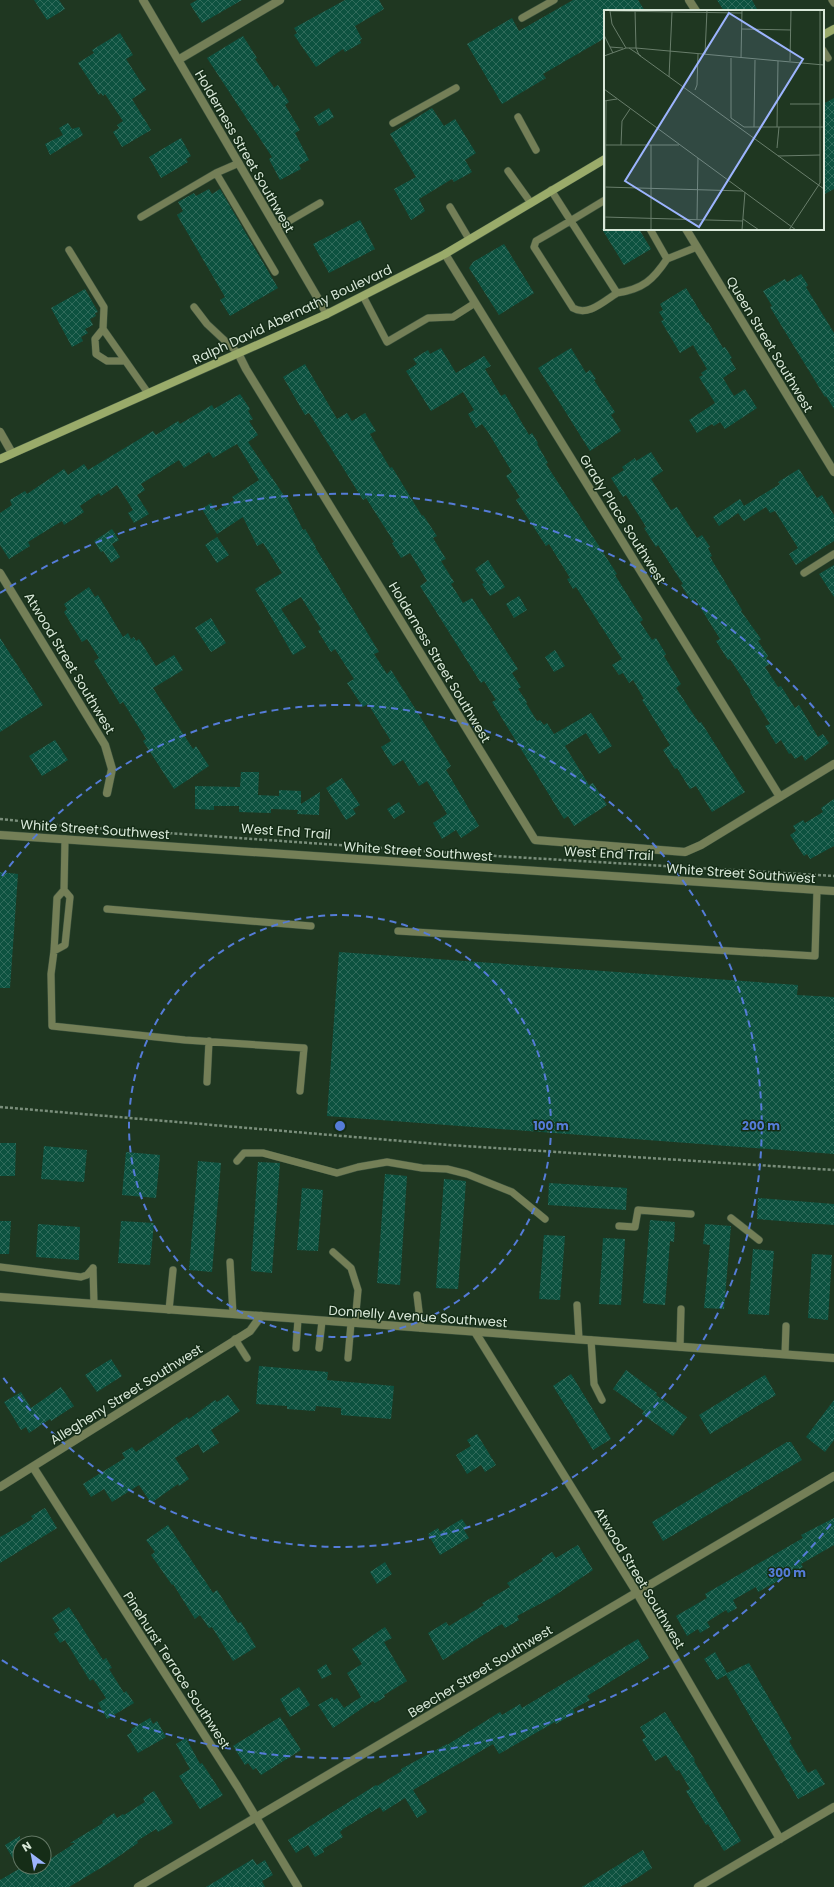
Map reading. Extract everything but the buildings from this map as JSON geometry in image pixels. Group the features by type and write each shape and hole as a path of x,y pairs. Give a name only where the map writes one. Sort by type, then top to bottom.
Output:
{"main road":[{"path":"824,34 834,29"},
{"name":"Ralph David Abernathy Boulevard","path":"0,459 327,314 445,254 604,159"}],"street":[{"name":"Holderness Street Southwest","path":"143,0 327,314"},
{"path":"178,60 280,0"},
{"path":"689,0 695,10"},
{"name":"Queen Street Southwest","path":"687,230 834,472"},
{"name":"Grady Place Southwest","path":"445,254 780,797"},
{"name":"Holderness Street Southwest","path":"238,353 246,369 535,840 685,852 701,845 780,797"},
{"path":"0,432 12,454"},
{"name":"Atwood Street Southwest","path":"0,573 105,745 112,769 107,793"},
{"path":"780,797 834,764"},
{"name":"White Street Southwest","path":"0,835 834,891"},
{"name":"Donnelly Avenue Southwest","path":"0,1297 834,1358"},
{"name":"Allegheny Street Southwest","path":"0,1487 250,1331 261,1316"},
{"name":"Atwood Street Southwest","path":"475,1332 637,1593 780,1839"},
{"name":"Pinehurst Terrace Southwest","path":"33,1467 238,1786 298,1887"},
{"name":"Beecher Street Southwest","path":"138,1887 834,1476"},
{"path":"698,1887 834,1807"}],"lane":[{"path":"522,18 554,0"},
{"path":"824,52 828,58"},
{"path":"393,123 456,88"},
{"path":"518,117 536,150"},
{"path":"141,217 216,173 239,163"},
{"path":"508,170 531,203"},
{"path":"216,173 275,272"},
{"path":"551,190 617,293"},
{"path":"604,201 536,241 534,247 573,308 579,312 588,311 617,293 631,290 655,276 667,259 697,247"},
{"path":"277,228 320,204"},
{"path":"450,207 469,239"},
{"path":"651,230 667,259"},
{"path":"69,250 104,307 103,329 95,339 96,354 107,361 125,361"},
{"path":"362,296 387,342 428,318 454,317 475,302"},
{"path":"194,307 207,324 238,353"},
{"path":"103,329 148,393"},
{"path":"804,573 834,554"},
{"path":"65,839 64,890 57,898 51,974 52,1026 210,1041 304,1048 300,1091"},
{"path":"54,951 65,945 70,897 64,890"},
{"path":"398,931 815,956 817,890"},
{"path":"107,909 311,926"},
{"path":"207,1082 210,1041"},
{"path":"237,1161 244,1153 263,1153 337,1173 358,1167 387,1162 422,1168 446,1169 467,1174 512,1192 544,1218"},
{"path":"619,1226 635,1227 638,1210 690,1214"},
{"path":"730,1218 759,1240"},
{"path":"333,1252 351,1268 358,1290 348,1358"},
{"path":"230,1262 233,1314"},
{"path":"0,1267 81,1277 87,1275 93,1268 94,1304"},
{"path":"169,1310 172,1270"},
{"path":"417,1295 422,1328"},
{"path":"577,1305 579,1339"},
{"path":"680,1347 682,1309"},
{"path":"296,1348 298,1319"},
{"path":"319,1348 322,1321"},
{"path":"785,1354 786,1326"},
{"path":"236,1340 247,1358"},
{"path":"591,1340 594,1384 602,1400"}],"path":[{"name":"West End Trail","path":"0,819 67,826 509,857 834,876"},
{"path":"0,1107 449,1145 834,1170"}]}
